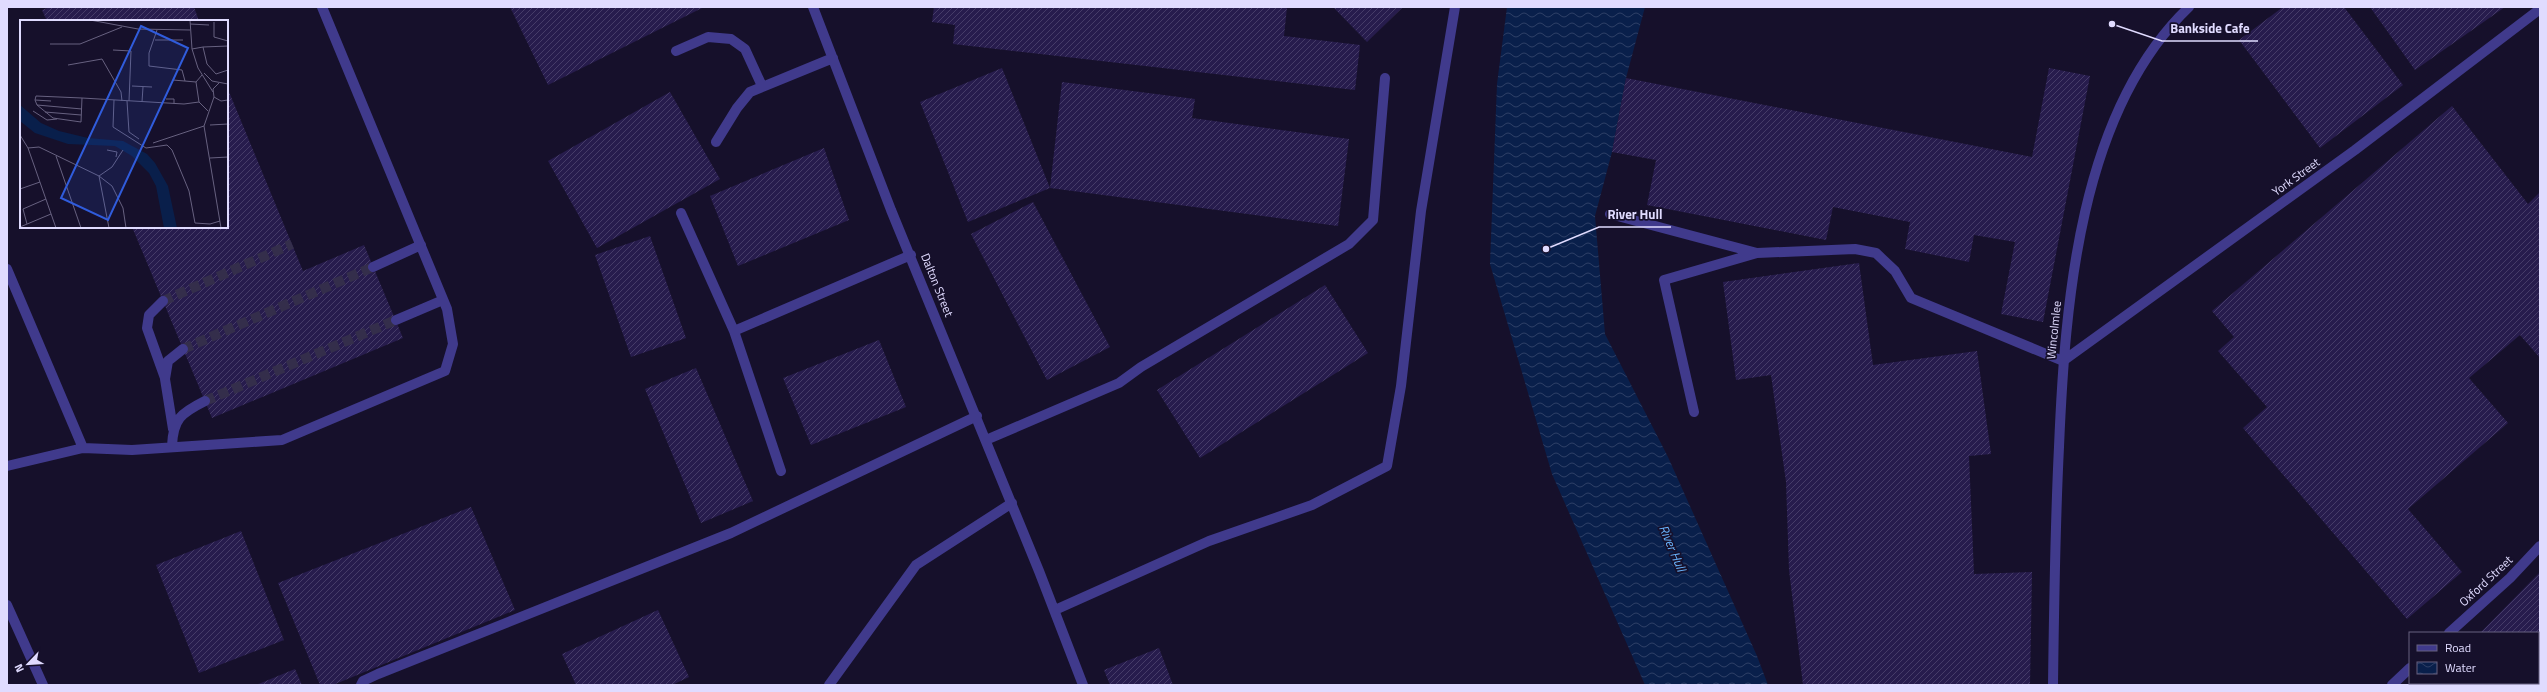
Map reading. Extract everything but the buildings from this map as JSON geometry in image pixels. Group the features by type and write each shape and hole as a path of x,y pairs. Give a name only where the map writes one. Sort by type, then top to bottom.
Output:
{"street":[{"path":"7,466 83,448 132,450 172,446 282,440 445,371 453,344 447,309 322,7"},
{"name":"Dalton Street","path":"813,7 911,255 1055,610 1083,685"},
{"path":"1055,610 1209,541 1312,504 1387,466 1401,386 1420,211 1455,7"},
{"name":"Wincolmlee","path":"2053,685 2054,541 2063,361 2074,261 2104,144 2134,77 2178,18 2189,7"},
{"name":"York Street","path":"2063,361 2355,150 2540,9"},
{"path":"676,51 708,37 731,39 745,49 762,86"},
{"path":"716,142 750,92 833,58"},
{"path":"986,440 1119,383 1141,367 1349,244 1372,220 1385,78"},
{"path":"681,213 734,331 782,471"},
{"path":"1610,214 1757,253"},
{"path":"373,267 421,245"},
{"path":"1694,412 1664,280 1757,253 1855,250 1876,254 1895,271 1911,298 2063,361"},
{"path":"734,331 911,255"},
{"path":"7,269 83,448"},
{"path":"396,320 443,300"},
{"path":"163,302 149,315 147,328 165,379 173,429 172,446"},
{"path":"165,379 168,361 183,349"},
{"path":"173,429 184,411 205,401"},
{"path":"361,685 363,681 378,674 731,533 977,416"},
{"path":"830,685 916,566 1012,503"},
{"name":"Oxford Street","path":"2450,632 2510,578 2540,546"},
{"path":"7,604 43,685"},
{"path":"2392,685 2409,669"}],"water":[{"path":"1507,7 1645,7 1626,78 1612,152 1595,216 1605,334 1668,457 1757,656 1768,685 1645,685 1552,474 1490,264 1497,84"}],"tunnel":[{"path":"163,301 292,244"},
{"path":"183,349 373,267"},
{"path":"205,401 396,320"}],"place":[{"name":"Bankside Cafe","path":"2112,24"},
{"name":"River Hull","path":"1546,249"}]}
